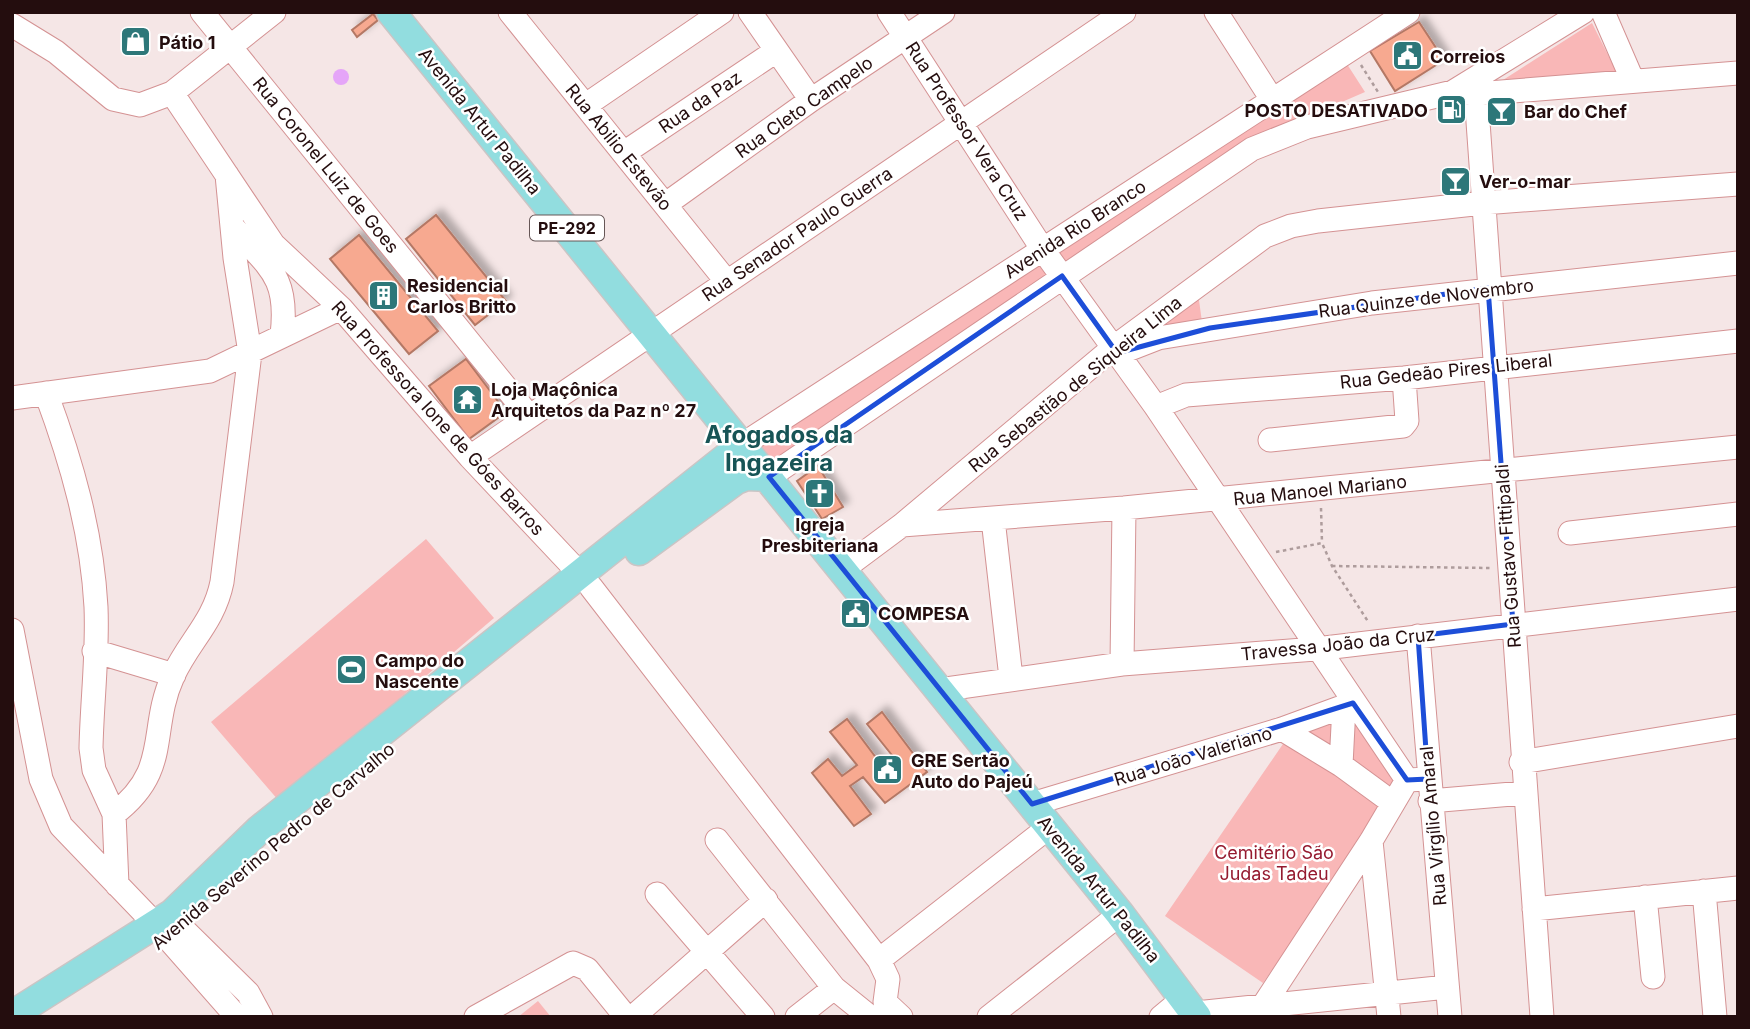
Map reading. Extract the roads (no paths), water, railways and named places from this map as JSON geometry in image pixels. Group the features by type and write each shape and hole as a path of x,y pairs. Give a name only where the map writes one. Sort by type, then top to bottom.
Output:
{"main road":[{"name":"Avenida Artur Padilha","path":"391,12 769,477 1120,914 1193,1009"},
{"name":"Avenida Severino Pedro de Carvalho","path":"42,1017 168,930 186,902 260,830 579,587 742,444"},
{"name":"Avenida Severino Pedro de Carvalho","path":"579,587 730,483 746,476 769,477"},
{"name":"Avenida Severino Pedro de Carvalho","path":"12,1015 168,930"}],"street":[{"name":"Rua Coronel Luiz de Goes","path":"202,12 530,416"},
{"path":"12,25 56,52 113,99 140,105 172,93 274,12"},
{"name":"Rua Abilio Estevão","path":"510,12 727,282"},
{"path":"586,105 722,12"},
{"path":"750,12 811,100"},
{"name":"Rua Professor Vera Cruz","path":"890,12 1043,250 1156,407 1317,649 1349,704 1422,787"},
{"name":"Rua Cleto Campelo","path":"666,204 811,100 943,12"},
{"name":"Rua Senador Paulo Guerra","path":"470,457 1124,12"},
{"path":"1216,12 1273,101"},
{"name":"Avenida Rio Branco","path":"742,444 1408,12"},
{"path":"1465,93 1583,12"},
{"path":"1603,12 1632,79"},
{"name":"Rua da Paz","path":"624,153 776,51"},
{"path":"1465,93 1738,73"},
{"name":"Rua Professora Ione de Góes Barros","path":"172,93 250,214 273,244 341,308 470,457 579,587 879,960 888,979 881,1013"},
{"name":"Avenida Rio Branco","path":"769,477 1252,149 1307,127 1387,106 1465,93"},
{"name":"Rua Gustavo Fittipaldi","path":"1465,93 1483,203 1521,762 1542,1017"},
{"path":"114,814 135,798 146,782 154,763 174,675 214,614 218,600 250,353 227,175"},
{"name":"Rua Sebastião de Siqueira Lima","path":"843,569 1265,236 1318,221 1483,203 1738,184"},
{"path":"233,227 281,286 285,300 282,335"},
{"name":"Rua Quinze de Novembro","path":"1116,351 1139,343 1210,328 1488,288 1738,263"},
{"path":"12,398 210,370 341,308"},
{"name":"Rua Gedeão Pires Liberal","path":"1156,407 1186,395 1404,378 1738,341"},
{"path":"1270,440 1403,426 1407,421 1404,378"},
{"path":"46,393 77,482 92,563 96,609 90,748 94,770 114,814 117,885"},
{"name":"Rua Manoel Mariano","path":"902,525 1125,509 1738,447"},
{"path":"1122,664 1125,509"},
{"path":"1570,533 1738,514"},
{"path":"993,519 1011,678"},
{"name":"Travessa João da Cruz","path":"939,691 1011,678 1122,664 1317,649 1738,599"},
{"path":"12,630 41,779 49,803 61,825 78,847 117,885 168,930 248,993 261,1017"},
{"name":"Rua Virgílio Amaral","path":"1418,636 1422,787 1450,1017"},
{"path":"94,652 174,675"},
{"path":"1341,765 1349,704"},
{"name":"Rua João Valeriano","path":"1032,804 1282,729 1349,704"},
{"path":"1521,762 1738,726"},
{"path":"1282,729 1341,765 1393,803"},
{"path":"1263,1006 1393,803 1422,787 1524,793"},
{"path":"879,960 1049,827"},
{"path":"717,839 834,988 881,1013"},
{"path":"1371,841 1389,1006"},
{"path":"1534,909 1738,888"},
{"path":"1704,891 1715,1017"},
{"path":"657,894 763,1017"},
{"path":"1645,897 1653,977"},
{"path":"633,1017 766,900"},
{"path":"989,1017 1120,914"},
{"path":"168,930 237,1017"},
{"path":"484,1015 573,962 587,969 626,1017"},
{"path":"1161,1017 1193,1009 1389,1006 1447,987"},
{"path":"797,1017 834,988"}],"place":[{"name":"Pátio 1","path":"136,42"},
{"name":"Correios","path":"1407,56"},
{"name":"POSTO DESATIVADO","path":"1451,110"},
{"name":"Bar do Chef","path":"1501,111"},
{"name":"Ver-o-mar","path":"1456,181"},
{"name":"Residencial Carlos Britto","path":"384,295"},
{"name":"Loja Maçônica Arquitetos da Paz nº 27","path":"468,399"},
{"name":"Igreja Presbiteriana","path":"820,494"},
{"name":"COMPESA","path":"855,613"},
{"name":"Campo do Nascente","path":"352,670"},
{"name":"GRE Sertão Auto do Pajeú","path":"888,770"}],"district":[{"name":"Afogados da Ingazeira","path":"779,448"}],"park label":[{"name":"Cemitério São Judas Tadeu","path":"1274,862"}]}
